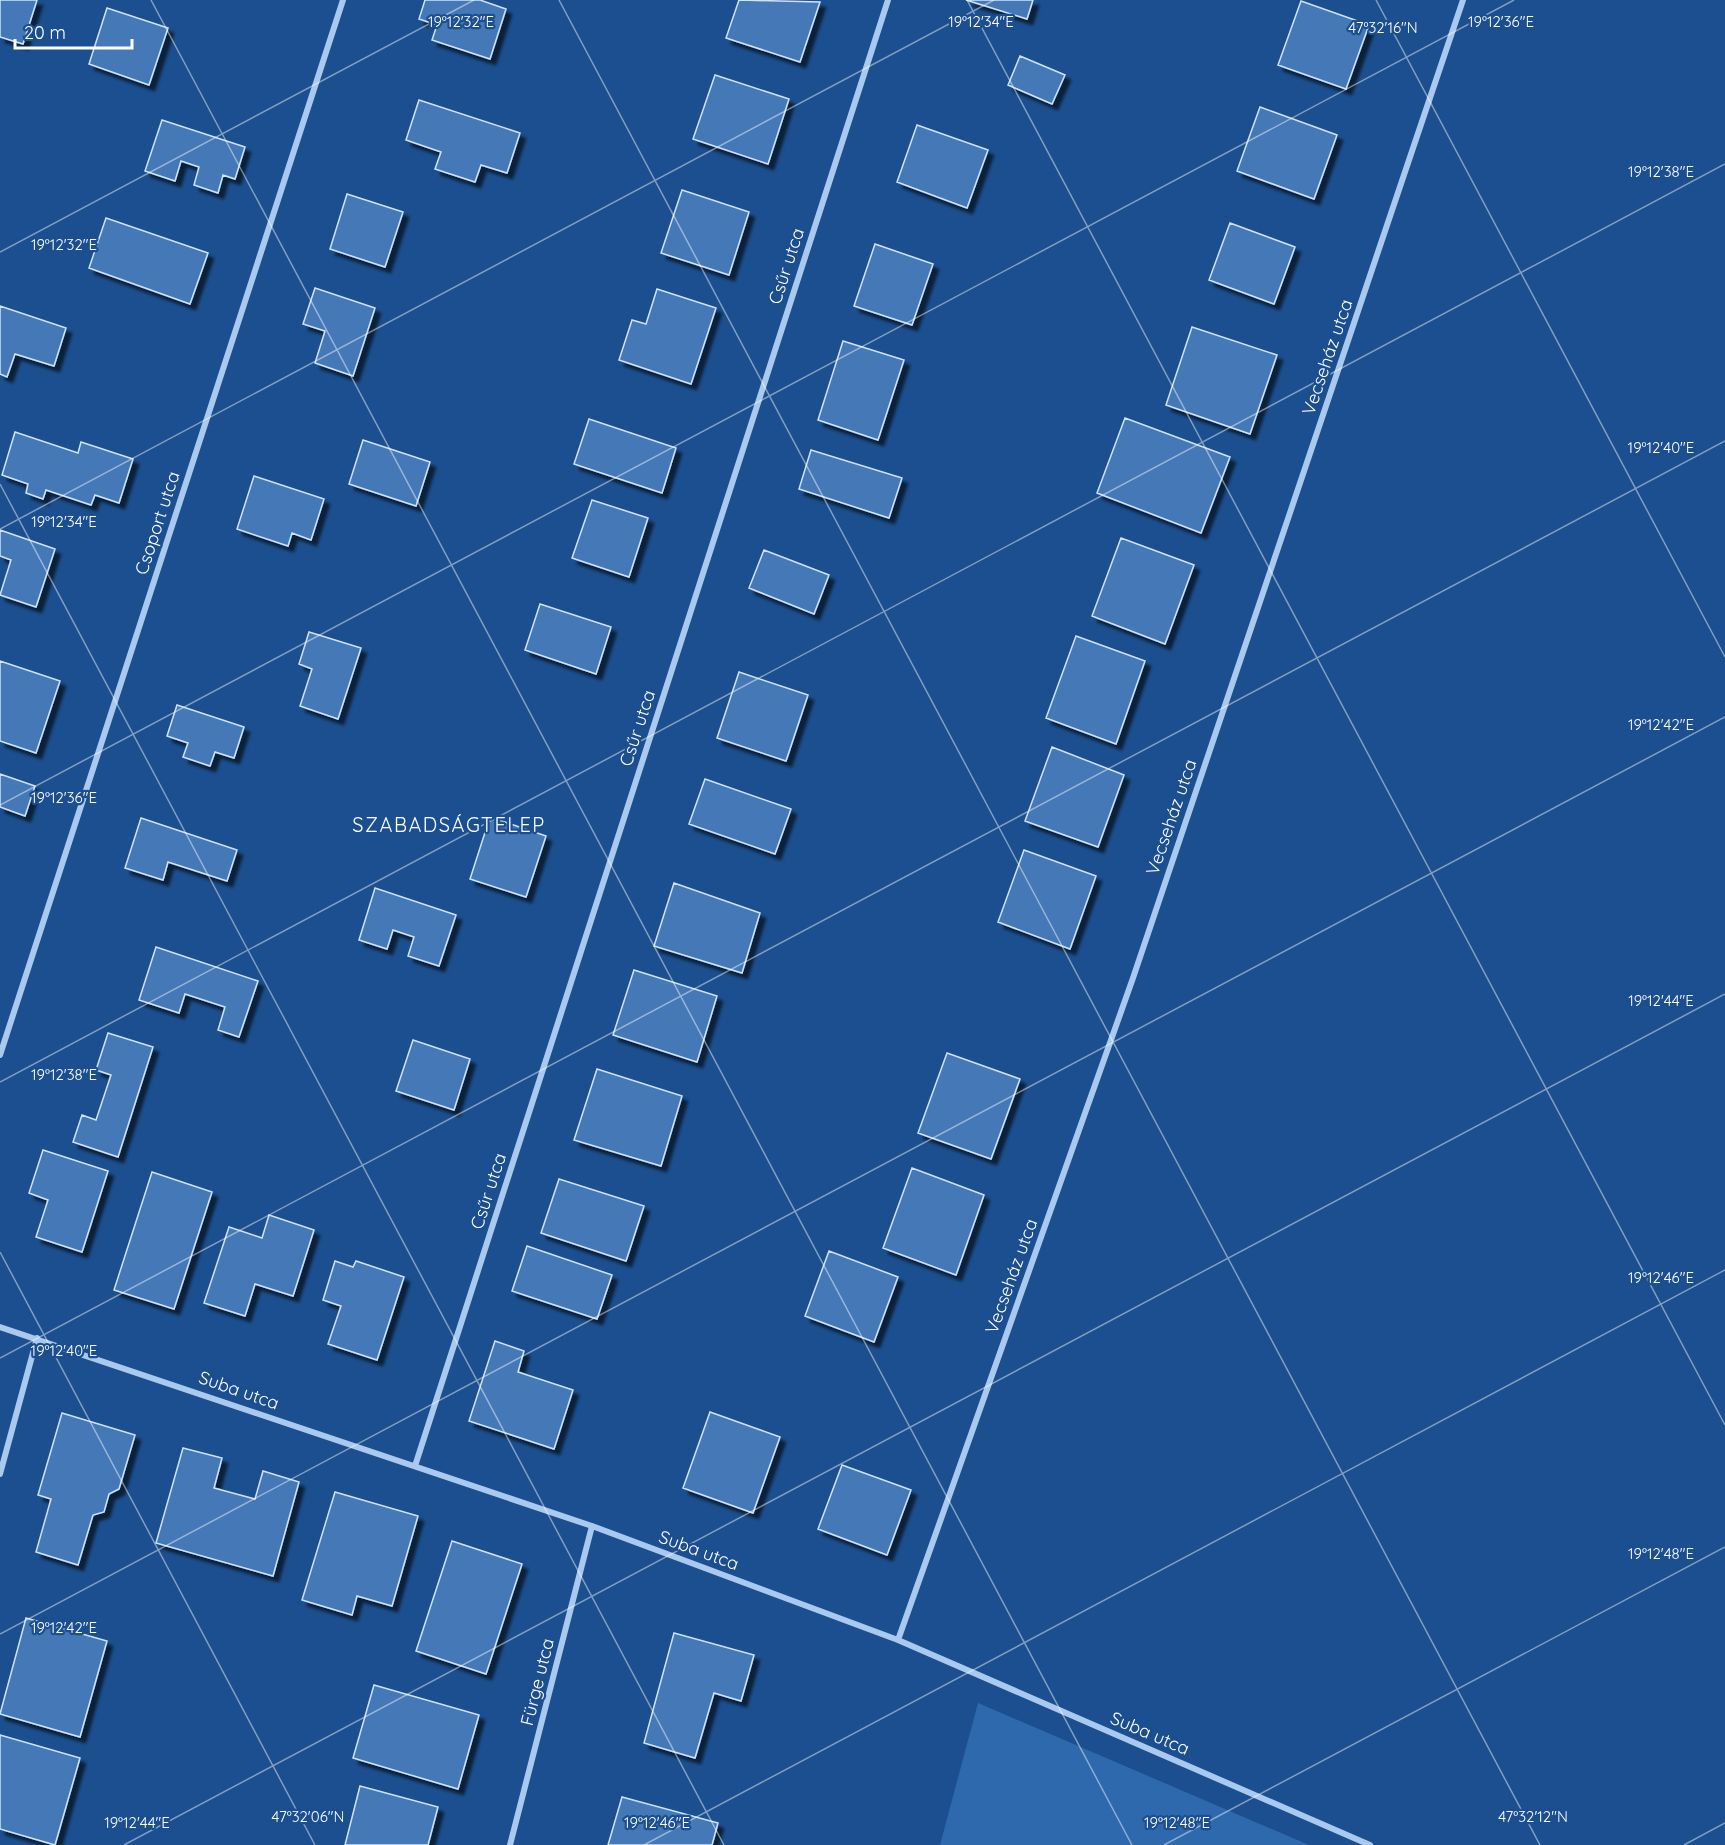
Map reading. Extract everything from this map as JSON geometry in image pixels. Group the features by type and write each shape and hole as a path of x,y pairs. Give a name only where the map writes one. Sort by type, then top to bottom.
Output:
{"street":[{"name":"Csoport utca","path":"0,1055 343,0"},
{"name":"Csűr utca","path":"415,1466 888,0"},
{"name":"Vecseház utca","path":"898,1640 1133,978 1463,0"},
{"name":"Suba utca","path":"0,1327 592,1526 898,1640 1370,1845"},
{"path":"0,1474 37,1338"},
{"name":"Fürge utca","path":"510,1845 592,1526"}],"shaded area":[{"path":"978,1703 1309,1845 940,1845"}],"building":[{"path":"0,0 37,0 23,44 0,37"},
{"path":"425,0 480,0 506,9 490,59 432,40 437,25 419,19"},
{"path":"739,0 820,2 800,62 726,38"},
{"path":"966,0 1033,0 1027,19"},
{"path":"1301,1 1369,25 1346,89 1278,65"},
{"path":"107,8 168,28 149,85 89,64"},
{"path":"1020,56 1065,75 1052,104 1008,85"},
{"path":"715,75 789,99 768,164 693,139"},
{"path":"419,100 520,133 507,173 481,165 475,182 435,169 441,152 406,140"},
{"path":"1260,107 1337,135 1314,199 1237,171"},
{"path":"162,120 245,147 235,179 223,175 218,193 194,185 199,167 181,161 175,181 145,171"},
{"path":"917,125 988,150 967,208 897,182"},
{"path":"682,190 749,212 729,275 661,253"},
{"path":"347,194 403,212 385,267 330,249"},
{"path":"106,218 208,253 190,304 89,268"},
{"path":"1230,223 1295,247 1274,304 1209,280"},
{"path":"875,244 933,264 912,325 854,306"},
{"path":"315,288 375,308 353,376 315,363 325,331 303,324"},
{"path":"657,289 716,308 691,384 619,360 632,320 646,324"},
{"path":"0,306 66,328 54,366 15,354 7,377 0,374"},
{"path":"1192,327 1277,355 1250,434 1166,405"},
{"path":"843,341 904,360 878,440 818,420"},
{"path":"1125,418 1230,457 1201,533 1097,493"},
{"path":"589,419 676,448 662,493 574,464"},
{"path":"15,432 78,453 81,442 133,459 119,503 95,495 91,505 46,490 43,499 26,493 28,484 2,475"},
{"path":"363,440 430,462 416,506 349,484"},
{"path":"811,450 902,478 889,518 799,489"},
{"path":"254,476 324,499 311,540 292,533 288,546 237,529"},
{"path":"592,500 648,518 629,577 572,558"},
{"path":"0,530 55,549 36,607 0,595 11,560 0,556"},
{"path":"1121,538 1194,565 1165,644 1092,616"},
{"path":"764,550 829,575 814,614 749,588"},
{"path":"540,604 611,627 596,674 525,650"},
{"path":"309,632 361,648 338,719 300,706 312,669 299,664"},
{"path":"1076,636 1145,661 1116,744 1046,718"},
{"path":"0,661 60,681 36,753 0,741"},
{"path":"739,672 808,695 786,761 717,738"},
{"path":"177,705 244,727 234,758 215,752 210,766 183,757 188,743 167,736"},
{"path":"1052,747 1124,775 1098,847 1025,821"},
{"path":"0,774 35,786 25,816 0,807"},
{"path":"705,779 791,809 775,854 689,824"},
{"path":"490,817 546,836 526,897 470,879"},
{"path":"141,818 237,850 227,881 168,862 163,880 125,868"},
{"path":"1024,850 1096,876 1070,949 998,922"},
{"path":"674,883 760,913 742,973 654,946"},
{"path":"375,888 456,915 439,966 408,956 414,937 393,930 387,949 359,940"},
{"path":"156,947 258,981 239,1037 218,1030 225,1007 185,994 179,1013 139,1000"},
{"path":"634,970 717,996 697,1062 613,1035"},
{"path":"108,1033 153,1047 118,1157 73,1142 82,1115 96,1120 111,1075 96,1070"},
{"path":"413,1040 470,1059 454,1110 396,1091"},
{"path":"947,1053 1020,1079 991,1159 918,1133"},
{"path":"597,1069 682,1096 661,1166 574,1140"},
{"path":"43,1150 108,1171 82,1252 36,1237 48,1200 29,1193"},
{"path":"912,1168 984,1195 956,1275 883,1248"},
{"path":"152,1172 212,1192 174,1309 114,1290"},
{"path":"559,1179 644,1206 626,1261 541,1233"},
{"path":"269,1215 314,1230 293,1296 255,1284 245,1316 204,1303 229,1227 262,1238"},
{"path":"527,1246 612,1275 597,1319 512,1291"},
{"path":"829,1251 898,1277 874,1342 805,1316"},
{"path":"335,1261 353,1267 356,1261 404,1277 377,1360 328,1344 341,1306 323,1300"},
{"path":"495,1341 524,1351 518,1372 573,1390 554,1449 469,1421"},
{"path":"710,1412 780,1437 753,1513 683,1488"},
{"path":"62,1413 135,1435 119,1489 109,1494 104,1512 93,1515 78,1565 36,1552 51,1499 38,1495"},
{"path":"183,1448 222,1458 214,1488 255,1499 263,1471 299,1482 273,1576 156,1543"},
{"path":"842,1465 911,1490 887,1555 818,1529"},
{"path":"335,1492 418,1516 392,1606 357,1596 352,1615 302,1600"},
{"path":"452,1541 522,1564 486,1674 416,1651"},
{"path":"26,1618 107,1641 80,1737 0,1714"},
{"path":"674,1633 754,1655 741,1701 714,1693 695,1758 644,1743"},
{"path":"374,1685 479,1715 458,1789 353,1758"},
{"path":"0,1735 80,1758 55,1845 0,1829"},
{"path":"360,1786 438,1807 428,1845 345,1845"},
{"path":"622,1797 718,1823 712,1845 608,1845"}],"district":[{"name":"SZABADSÁGTELEP","path":"449,824"}]}
